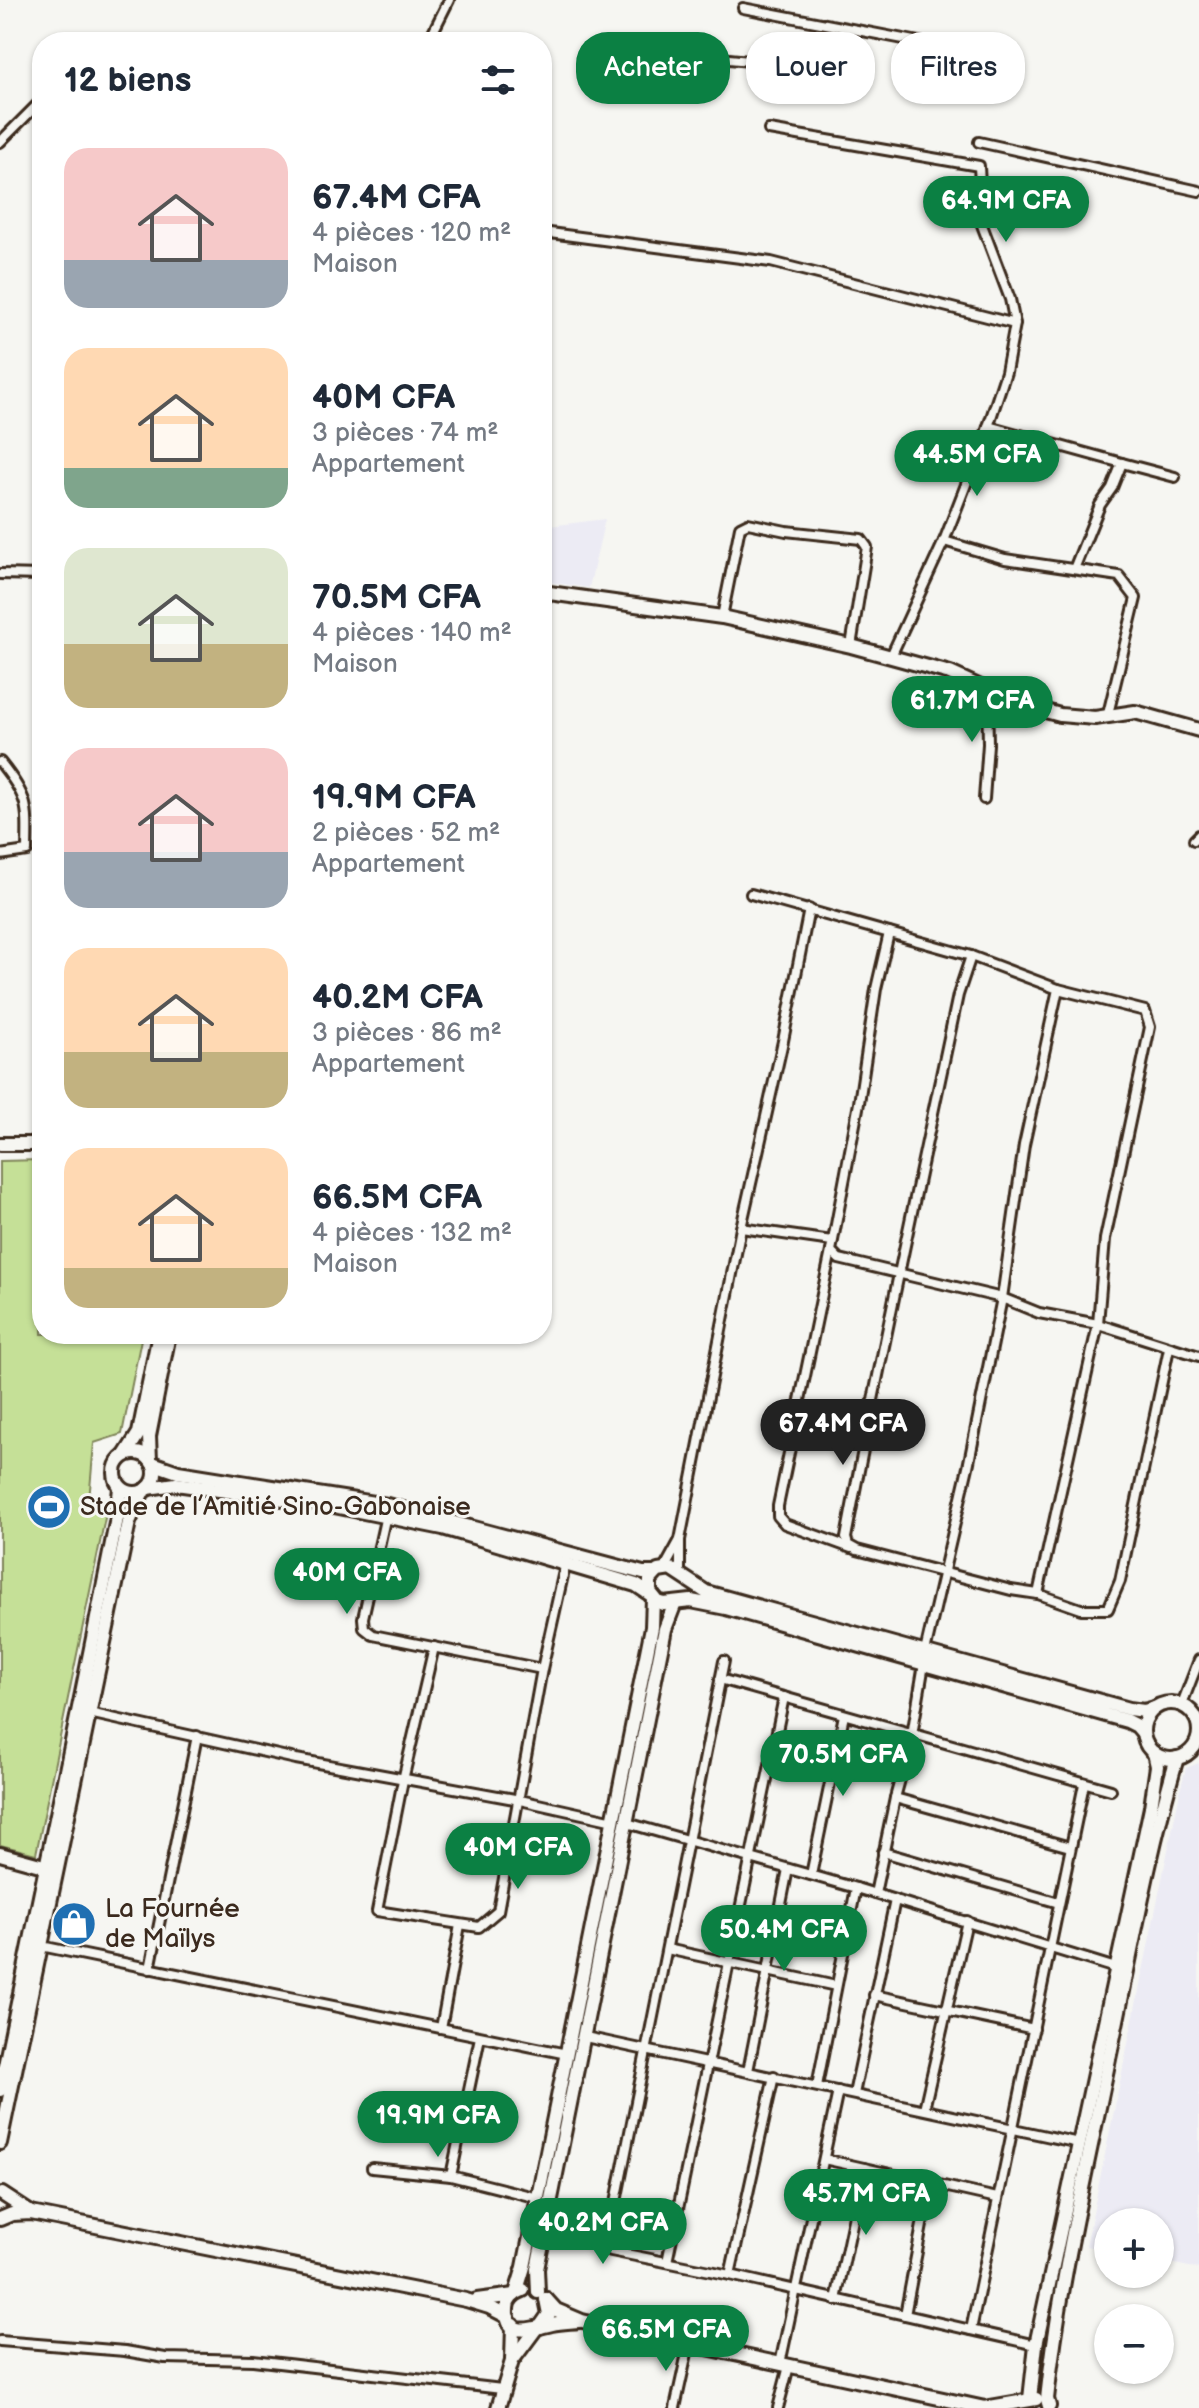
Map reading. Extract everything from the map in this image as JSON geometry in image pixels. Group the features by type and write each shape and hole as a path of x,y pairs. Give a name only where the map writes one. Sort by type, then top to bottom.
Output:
{"street":[{"path":"433,32 449,0"},
{"path":"743,8 891,37"},
{"path":"0,142 32,110"},
{"path":"769,130 979,166 982,225 1010,299 1015,324 1006,372 944,541 891,656"},
{"path":"979,142 1199,191"},
{"path":"552,233 771,262 1015,324"},
{"path":"988,426 1175,477"},
{"path":"1074,569 1100,505 1112,488 1122,463"},
{"path":"722,617 740,527 748,523 786,531 861,539 867,547 851,646"},
{"path":"944,541 1005,559 1119,576 1136,598 1108,714"},
{"path":"0,574 32,575"},
{"path":"552,593 722,617 851,646 950,673 1013,702 1060,715 1095,718 1135,712 1199,730"},
{"path":"984,799 988,744 987,689"},
{"path":"0,762 24,794 28,820 27,851 0,855"},
{"path":"751,894 971,956 1058,989 1145,1011 1150,1019 1105,1239 1098,1324 1038,1594"},
{"path":"512,2361 508,2303 515,2294 524,2267 567,2054 665,1629 676,1602 685,1590 680,1540 741,1228 809,909"},
{"path":"889,933 876,989 859,1103 831,1251 778,1516 785,1524 857,1550 1011,1590 1038,1594 1081,1609 1108,1609 1120,1581 1169,1348"},
{"path":"857,1550 848,1545 846,1538 958,995 971,956"},
{"path":"875,1894 912,1735 924,1658 1002,1298 1024,1145 1058,989"},
{"path":"0,1144 32,1144"},
{"path":"741,1228 832,1241"},
{"path":"831,1251 839,1259 1002,1298 1039,1313 1098,1324 1199,1356"},
{"path":"125,1455 139,1453 151,1462 178,1472 387,1505 643,1573 660,1571 682,1576 706,1592 924,1658 1127,1721 1143,1733 1154,1753 1165,1758 1177,1758 1197,1746 1199,1730 1194,1715 1182,1704 1166,1703 1144,1711 1129,1709 924,1658 726,1608 676,1602 664,1604 636,1585 443,1528 386,1515 176,1484 131,1493 120,1487 115,1470 139,1433 157,1344"},
{"path":"0,2090 89,1713 129,1522 154,1478 149,1436 167,1344"},
{"path":"0,2143 41,1946 51,1868 120,1487"},
{"path":"386,1515 363,1618 364,1628 373,1635 542,1669"},
{"path":"498,2408 512,2361 549,2314 537,2269 585,2037 652,1627 649,1586 680,1540"},
{"path":"434,1647 377,1911 479,1927 498,1911 542,1669 566,1562"},
{"path":"1182,1704 1199,1660"},
{"path":"724,1661 607,2247 611,2251 1036,2345"},
{"path":"720,1679 1111,1790"},
{"path":"667,2262 784,1697"},
{"path":"1143,1733 1145,1720 1155,1708"},
{"path":"89,1713 403,1780 520,1800 620,1822 856,1888 1122,1970"},
{"path":"811,1875 844,1715"},
{"path":"150,1969 197,1736"},
{"path":"1050,2407 1047,2399 1054,2341 1156,1780 1154,1753"},
{"path":"1024,2403 1079,2143 1177,1758"},
{"path":"971,2330 1084,1784"},
{"path":"895,1798 1070,1847"},
{"path":"883,1852 1059,1903"},
{"path":"0,1854 51,1868"},
{"path":"748,2071 788,1869"},
{"path":"817,2086 856,1888"},
{"path":"854,2094 895,1900"},
{"path":"924,2109 967,1921"},
{"path":"441,2028 460,1925"},
{"path":"41,1946 567,2054"},
{"path":"667,1949 836,1986"},
{"path":"874,1995 1034,2029"},
{"path":"451,2176 480,2037"},
{"path":"585,2037 1079,2143"},
{"path":"730,2275 774,2076"},
{"path":"778,2408 796,2290 838,2091"},
{"path":"824,2159 997,2198"},
{"path":"372,2168 451,2176 538,2198"},
{"path":"836,2300 864,2168"},
{"path":"905,2315 930,2183"},
{"path":"1,2193 31,2213"},
{"path":"0,2217 3,2207 1,2193"},
{"path":"0,2217 31,2213 466,2300 489,2307 525,2331 582,2321"},
{"path":"466,2300 492,2300 528,2289 542,2296 556,2310 582,2321 985,2408 1041,2400 1050,2407"},
{"path":"0,2341 125,2351 165,2358 253,2360 502,2389"},
{"path":"675,2408 689,2344"}],"shaded area":[{"path":"605,519 589,588 552,582 552,526"},
{"path":"1199,1763 1199,2269 1174,2264 1174,2208 1094,2208 1094,2247 1086,2246 1186,1768"}],"green space":[{"name":"Stade de l’Amitié Sino-Gabonaise","path":"32,1160 32,1344 140,1344 122,1434 94,1443 89,1501 106,1513 36,1854 0,1845 0,1161"}],"place":[{"name":"Stade de l’Amitié Sino-Gabonaise","path":"49,1507"},
{"name":"La Fournée de Maïlys","path":"74,1924"}]}
